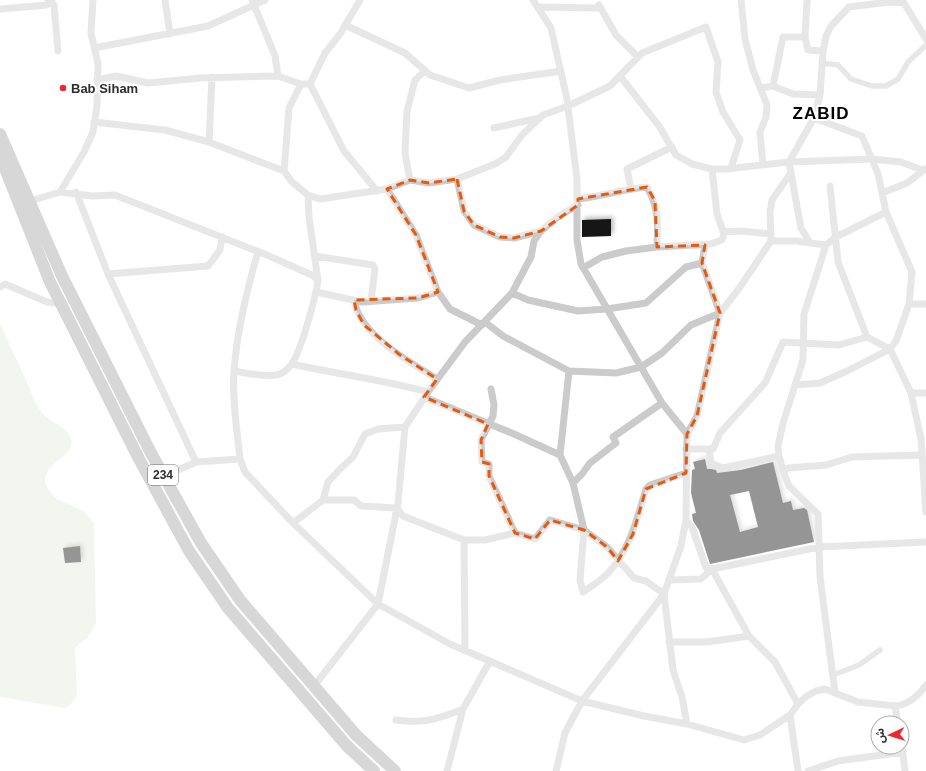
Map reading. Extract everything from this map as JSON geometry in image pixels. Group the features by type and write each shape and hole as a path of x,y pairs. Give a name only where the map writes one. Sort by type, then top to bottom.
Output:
{"main road":[{"name":"234","path":"0,134 65,283 164,476 201,543 240,600 356,735 395,771"},
{"name":"234","path":"0,156 50,282 139,459 189,551 228,608 347,746 374,771"}],"street":[{"path":"0,9 47,5 50,0 54,5 58,51"},
{"path":"60,192 84,152 92,132 94,122 98,64 91,33 93,0"},
{"path":"166,0 170,34"},
{"path":"94,48 208,26 254,2 265,0"},
{"path":"310,84 325,53 345,25 360,0"},
{"path":"533,0 551,28 568,106 578,179 577,240 581,264 662,403 687,434"},
{"path":"741,0 745,39 753,70 767,105 766,117 760,132 763,165"},
{"path":"807,0 806,37 808,50 823,51"},
{"path":"254,2 274,56 278,76"},
{"path":"810,244 801,228 789,162 814,118 820,95 823,51 826,36 831,26 849,4 889,2 904,3 926,39"},
{"path":"538,7 598,8 599,5 616,35 638,57"},
{"path":"345,25 405,53 430,75 469,88 500,80 561,71"},
{"path":"494,128 541,117 610,86 642,53 706,27 718,62 716,92 723,112 740,140 731,168"},
{"path":"773,86 783,37 806,37"},
{"path":"822,63 838,65 851,79 872,86 886,86 898,80 908,62 926,45"},
{"path":"410,180 405,153 408,112 415,80 425,71"},
{"path":"97,80 116,76 148,83 212,78 278,76 301,84 310,84"},
{"path":"620,76 660,126 676,155 692,164 712,169 789,162 872,159 901,162 924,170"},
{"path":"209,142 212,78"},
{"path":"284,171 289,108 301,84"},
{"path":"310,84 344,151 377,191"},
{"path":"760,88 773,86 793,94 820,95"},
{"path":"94,122 165,130 209,142 284,171 292,182 308,195 320,199 387,189 410,180 429,182 457,179 495,164 506,156 522,135 541,117"},
{"path":"795,386 820,382 847,371 890,349 896,341 909,304 912,272 886,212 878,174 862,136 814,118"},
{"path":"631,188 627,169 672,147"},
{"path":"583,268 602,257 626,251 657,247 705,245 722,240 723,232 718,214 712,169"},
{"path":"882,193 907,183 924,170"},
{"path":"556,771 565,733 582,701 664,594 670,580 681,546 686,520 688,488 686,473 687,434 697,416 720,313 740,287 771,238 770,212 772,200 790,174"},
{"path":"457,179 464,211 474,225 500,237 514,238 541,231"},
{"path":"830,186 838,262 867,337 890,349 911,393 921,439 926,512"},
{"path":"314,686 378,604 397,508 405,427 437,379 465,342 512,293 531,257 534,241 541,231 578,202 631,188 647,187 655,201 658,220 657,247"},
{"path":"387,189 416,235 438,292 450,309 483,323 503,336 569,371 616,373 641,367 662,353 691,324 720,313"},
{"path":"30,201 60,192 76,192 92,196 115,195 258,251 314,276 318,281"},
{"path":"76,192 108,274 196,462"},
{"path":"234,371 269,375 280,374 292,364 316,292 318,281 309,217 308,195"},
{"path":"835,693 820,577 818,514 789,486 778,456 778,446 783,423 803,360 804,314 826,245 836,237 886,212"},
{"path":"723,232 742,231 771,238 826,245"},
{"path":"108,274 208,266 220,250 222,237"},
{"path":"705,245 702,263 720,313"},
{"path":"258,251 242,312 234,371 240,459 246,472 293,523 378,604 465,650 582,701 644,716 687,724 744,740 760,735 790,715 798,704 816,691 825,689 858,702 901,706 925,689"},
{"path":"315,256 372,265 375,269 371,301"},
{"path":"512,293 528,300 578,311 607,309 646,303 686,267 702,263"},
{"path":"0,287 5,284 46,302 61,304"},
{"path":"316,292 354,300 371,301 418,298 438,292"},
{"path":"354,300 356,310 364,325 400,356 437,379"},
{"path":"909,304 926,304"},
{"path":"686,449 713,449 720,433 765,383 783,342 839,345 867,337"},
{"path":"292,364 345,375 406,385 488,424 560,455"},
{"path":"569,371 560,455 573,483 584,530 580,580 583,592 607,574 618,561 633,534 646,489 650,485 686,473"},
{"path":"491,389 494,405 493,416 481,440 482,462 489,464 489,476 515,532"},
{"path":"911,393 926,393"},
{"path":"573,483 590,463 616,443 613,437 662,403"},
{"path":"293,523 323,500 328,482 340,468 354,457 365,434 378,429 405,427"},
{"path":"709,449 711,463 723,468 778,456"},
{"path":"783,471 788,468 826,465 852,457 922,455"},
{"path":"164,476 196,462 240,459"},
{"path":"323,500 354,500 361,506 397,508 403,516 464,540 485,540 515,532 535,539 550,520 584,530 607,547 634,578 646,581 664,594 673,670 682,697 687,724"},
{"path":"686,520 692,527 706,568 712,569 819,547 926,542"},
{"path":"464,540 465,650"},
{"path":"670,580 701,579 712,569"},
{"path":"712,569 749,636 775,662 798,704"},
{"path":"669,642 707,642 749,636"},
{"path":"833,675 859,665 880,650"},
{"path":"447,771 463,709 490,661"},
{"path":"895,706 897,715"},
{"path":"396,720 414,723 426,722 463,709"},
{"path":"790,715 796,771 798,771"},
{"path":"808,771 838,761 870,755"},
{"path":"903,755 905,771"}],"highlighted area":[{"path":"457,179 464,211 474,225 500,237 514,238 541,231 578,205 578,199 647,187 655,201 657,247 705,245 702,263 720,313 697,416 687,434 686,473 646,489 633,534 618,561 607,547 584,530 550,520 535,539 515,533 489,476 489,464 482,462 481,440 488,424 424,397 437,379 400,355 364,325 356,310 354,300 418,298 438,292 416,235 387,189 410,180 429,183"}],"green space":[{"path":"0,324 38,407 43,414 61,426 69,434 71,439 71,446 68,452 51,467 47,473 45,480 48,489 51,494 59,500 83,511 94,523 96,623 88,637 75,649 77,696 70,705 65,708 0,697"}],"building":[{"path":"611,219 611,236 582,237 582,220"},
{"path":"705,459 707,469 716,470 717,473 741,470 773,462 783,503 791,501 793,510 804,508 807,510 814,542 710,564 699,530 693,521 692,514 696,513 691,493 692,470 695,469 693,462","holes":["749,491 758,527 740,532 730,495"]},
{"path":"80,546 81,562 65,563 63,548"}],"place":[{"name":"Bab Siham","path":"63,88"}],"district":[{"name":"ZABID","path":"821,113"}]}
